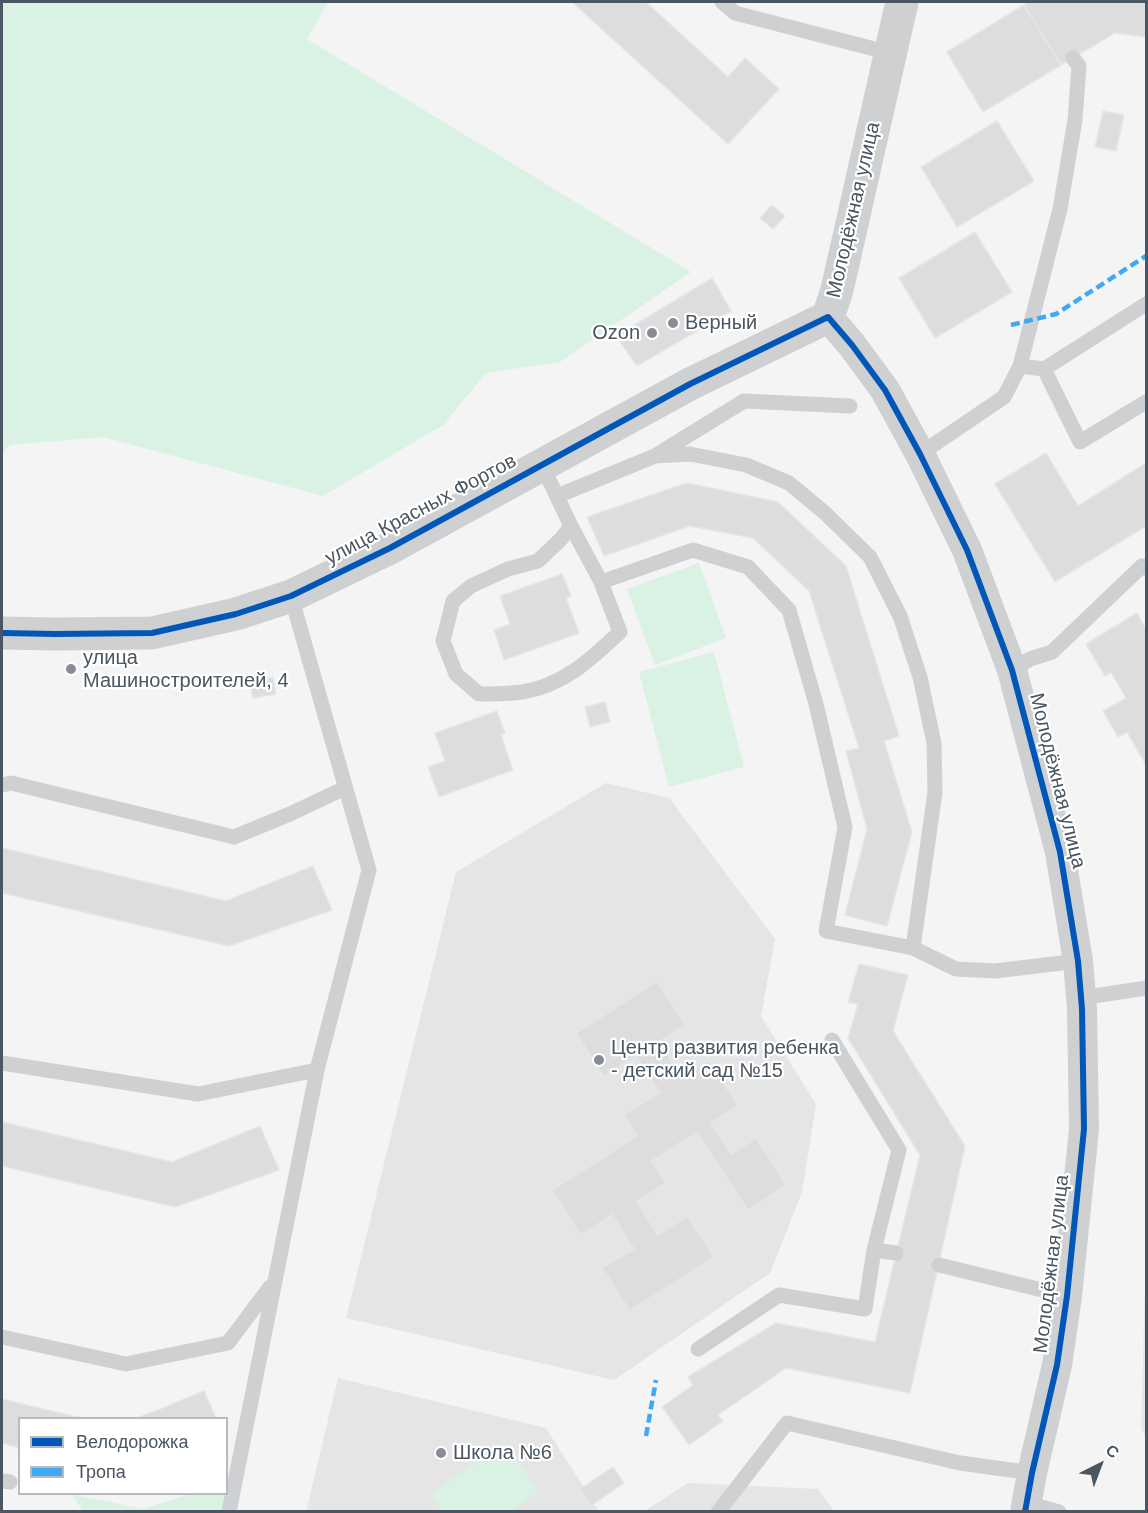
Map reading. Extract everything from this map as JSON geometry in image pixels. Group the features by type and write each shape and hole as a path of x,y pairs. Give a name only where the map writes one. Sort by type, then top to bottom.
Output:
{"street":[{"name":"Молодёжная улица","path":"902,2 837,290 828,317 885,390 920,454 967,550 1012,670 1060,852 1078,962 1084,1129 1067,1296 1057,1365 1026,1507"},
{"name":"улица Красных Фортов","path":"2,633 152,633 236,614 291,596 390,548 690,384 828,317"}],"lane":[{"path":"722,2 890,53"},
{"path":"920,454 1004,397 1020,366 1060,209 1075,120 1079,66 1073,58"},
{"path":"1020,366 1044,369 1146,304"},
{"path":"1044,369 1080,442 1146,402"},
{"path":"557,496 655,456 744,401 850,406"},
{"path":"655,456 690,453 746,465 789,483 825,513 870,556 900,616 920,677 934,743 935,792 913,948"},
{"path":"542,465 601,582 620,632 591,660 556,683 522,692 479,694 456,674 443,641 453,601 471,586 508,569 538,561 571,526"},
{"path":"601,582 693,550 748,567 789,610 816,704 845,827 826,931 913,948 956,969 995,971 1078,962"},
{"path":"1012,670 1030,659 1052,652 1142,566 1146,568"},
{"path":"229,1512 317,1070 369,870 291,596"},
{"path":"2,785 11,783 234,837 345,788"},
{"path":"1081,998 1146,988"},
{"path":"698,1349 779,1295 865,1309 874,1250 899,1150 832,1040"},
{"path":"2,1063 198,1094 317,1070"},
{"path":"874,1250 896,1254"},
{"path":"939,1265 1067,1296"},
{"path":"2,1337 126,1364 228,1343 274,1282"},
{"path":"718,1512 787,1423 960,1462 1032,1473"},
{"path":"1026,1507 1059,1512"}],"shaded area":[{"name":"Центр развития ребенка - детский сад №15","path":"606,783 669,798 775,939 761,1016 816,1104 802,1192 770,1273 614,1380 346,1318 456,872"},
{"path":"1146,1249 1146,1437 1141,1429"},
{"name":"Школа №6","path":"338,1378 546,1428 599,1511 306,1512"},
{"path":"688,1483 818,1489 834,1511 643,1512"}],"green space":[{"path":"6,2 328,2 307,39 691,272 560,362 486,373 443,425 323,496 103,437 10,445 2,454 2,5"},
{"path":"699,563 726,638 655,665 627,589"},
{"path":"714,652 744,767 669,787 639,672"},
{"path":"505,1442 539,1491 510,1511 442,1511 430,1494"},
{"path":"235,1479 229,1511 83,1511 72,1495 143,1509 187,1495 228,1495 228,1481"}],"building":[{"path":"572,2 646,2 728,77 745,58 779,89 728,144"},
{"path":"1029,2 1146,2 1146,37 1115,33 1061,65 1024,5"},
{"path":"1024,5 1061,65 983,112 947,52"},
{"path":"1103,111 1124,115 1116,151 1095,147"},
{"path":"997,121 1034,181 957,227 921,167"},
{"path":"772,205 785,216 773,229 760,218"},
{"path":"975,232 1012,292 935,338 899,278"},
{"name":"Верный","path":"712,278 731,311 637,366 616,336"},
{"path":"1046,453 1078,506 1146,463 1146,526 1055,582 995,484"},
{"path":"687,483 778,502 846,566 899,736 884,741 912,832 887,926 845,915 867,829 846,751 859,748 809,591 753,538 690,526 604,556 587,517"},
{"path":"562,574 571,596 566,598 579,633 504,660 494,630 510,624 500,596"},
{"path":"1137,613 1146,629 1146,765 1127,732 1118,737 1103,711 1126,698 1111,672 1105,676 1086,644"},
{"path":"273,677 276,694 253,698 249,682"},
{"path":"605,702 610,722 590,727 585,707"},
{"path":"497,711 505,733 501,735 513,770 439,797 428,767 445,761 435,733"},
{"path":"2,848 226,901 313,866 332,910 229,946 2,893"},
{"path":"859,964 908,975 893,1031 965,1146 910,1393 786,1368 718,1415 723,1421 689,1445 662,1407 693,1385 688,1377 776,1323 875,1342 920,1155 848,1038 858,1004 848,1002"},
{"path":"657,981 685,1025 659,1042 682,1077 709,1060 738,1106 711,1123 731,1154 756,1138 786,1185 748,1210 697,1132 652,1161 666,1183 637,1201 658,1235 687,1216 714,1257 630,1311 602,1268 634,1249 612,1215 581,1235 552,1190 637,1136 624,1115 660,1092 636,1056 604,1077 576,1033"},
{"path":"2,1122 172,1162 260,1126 279,1170 175,1207 2,1166"},
{"path":"204,1391 216,1417 140,1417"},
{"path":"2,1399 78,1417 18,1417 18,1447 2,1443"},
{"path":"613,1467 624,1483 591,1506 580,1489"}],"marked path":[{"path":"1011,325 1056,314 1146,256"},
{"path":"646,1436 656,1380"}],"cycle path":[{"path":"2,633 152,633 236,614 291,596 390,548 690,384 828,317 885,390 920,454 967,550 1012,670 1060,852 1078,961 1082,1009 1084,1129 1067,1296 1057,1365 1025,1512"}],"place":[{"name":"Верный","path":"673,323"},
{"name":"Ozon","path":"652,333"},
{"name":"улица Машиностроителей, 4","path":"71,669"},
{"name":"Центр развития ребенка - детский сад №15","path":"599,1060"},
{"name":"Школа №6","path":"441,1453"}]}
